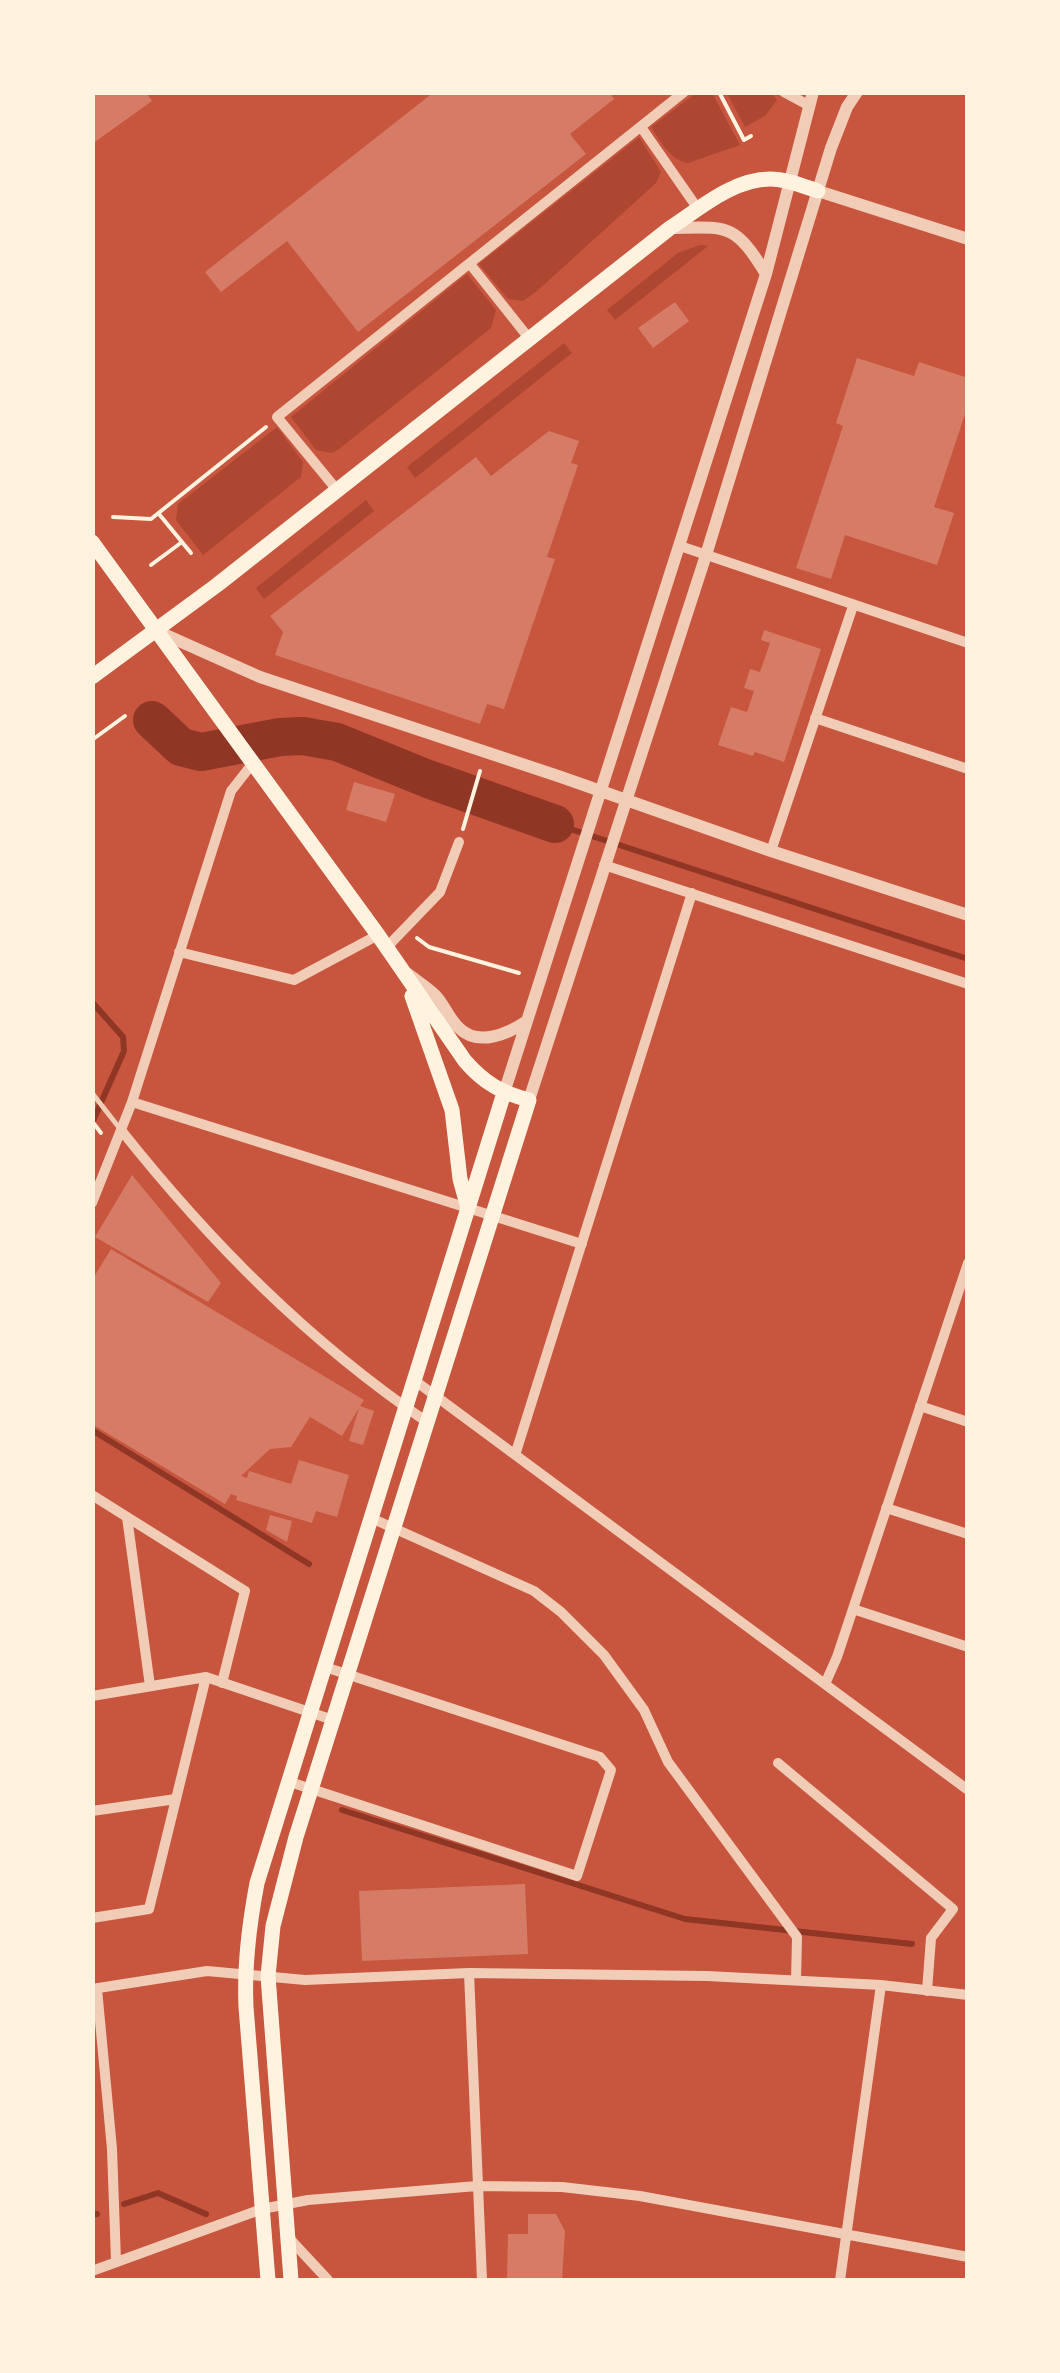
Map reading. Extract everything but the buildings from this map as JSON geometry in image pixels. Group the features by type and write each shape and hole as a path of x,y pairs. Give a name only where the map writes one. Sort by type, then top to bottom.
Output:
{"main road":[{"path":"92,677 670,228 721,194 752,181 773,179 818,190"},
{"path":"92,542 383,941 465,1062 504,1094 529,1100 311,1789 273,1926 268,1976 291,2280"},
{"path":"402,970 447,1091 468,1208"},
{"path":"268,2280 245,1974 247,1939 258,1884 504,1094"}],"street":[{"path":"337,490 278,417 684,92"},
{"path":"504,1094 766,274 811,99 784,92"},
{"path":"529,1100 706,555 836,134 857,92"},
{"path":"640,127 698,210"},
{"path":"818,190 968,239"},
{"path":"670,228 721,227 734,232 746,241 766,274"},
{"path":"470,264 528,337"},
{"path":"680,546 968,643"},
{"path":"770,852 853,606"},
{"path":"156,631 260,678 770,852 968,915"},
{"path":"815,718 968,769"},
{"path":"92,1203 132,1102 231,791 253,763"},
{"path":"180,952 294,980 405,930 440,892 459,842"},
{"path":"606,859 692,893 968,984"},
{"path":"516,1452 692,893"},
{"path":"402,970 434,994 458,1028 467,1034 494,1037 527,1021"},
{"path":"132,1102 582,1244"},
{"path":"121,1130 177,1201 271,1298 427,1422"},
{"path":"825,1684 967,1266"},
{"path":"414,1380 968,1790"},
{"path":"920,1406 968,1422"},
{"path":"92,1495 245,1592 222,1683"},
{"path":"886,1508 968,1534"},
{"path":"127,1517 150,1686"},
{"path":"372,1518 534,1590 562,1612 604,1656 644,1710 668,1762 797,1937 796,1980"},
{"path":"853,1609 968,1646"},
{"path":"290,1782 578,1876 611,1770 600,1757 326,1667"},
{"path":"92,1918 149,1908 206,1677"},
{"path":"92,1696 206,1677 333,1720"},
{"path":"778,1763 953,1909 931,1938 928,1990"},
{"path":"92,1811 176,1799"},
{"path":"116,2262 112,2149 95,1989 207,1971 305,1980 469,1973 796,1980 968,1995"},
{"path":"469,1973 482,2280"},
{"path":"840,2280 880,1986"},
{"path":"96,2274 116,2262 262,2209 477,2186 562,2187 640,2196 968,2257"},
{"path":"288,2236 328,2280"}],"lane":[{"path":"92,1093 121,1130"}],"path":[{"path":"719,92 744,140 751,136"},
{"path":"113,516 151,519 278,417"},
{"path":"159,513 191,553"},
{"path":"151,565 182,542"},
{"path":"92,740 125,716"},
{"path":"464,826 480,771"},
{"path":"405,930 429,947 518,973"},
{"path":"92,1121 103,1136"}],"shaded area":[{"path":"696,93 712,93 740,145 688,163 671,154 651,127"},
{"path":"727,93 771,93 777,100 765,116 745,127"},
{"path":"639,137 661,172 656,183 537,291 523,301 508,299 479,264"},
{"path":"708,246 615,320 607,310 678,253"},
{"path":"467,274 496,310 491,328 339,449 332,453 316,450 291,417"},
{"path":"564,343 572,353 415,478 407,467"},
{"path":"277,427 303,462 301,477 203,555 176,520 178,504"},
{"path":"366,500 374,511 264,599 256,588"}],"waterway":[{"path":"152,720 181,747 201,752 280,737 303,736 337,742 555,824"},
{"path":"555,824 968,959"},
{"path":"92,1002 123,1037 124,1051 92,1123"},
{"path":"92,1430 309,1564"},
{"path":"342,1810 685,1919 912,1944"},
{"path":"124,2204 158,2193 206,2214"},
{"path":"92,2215 97,2214"}]}
